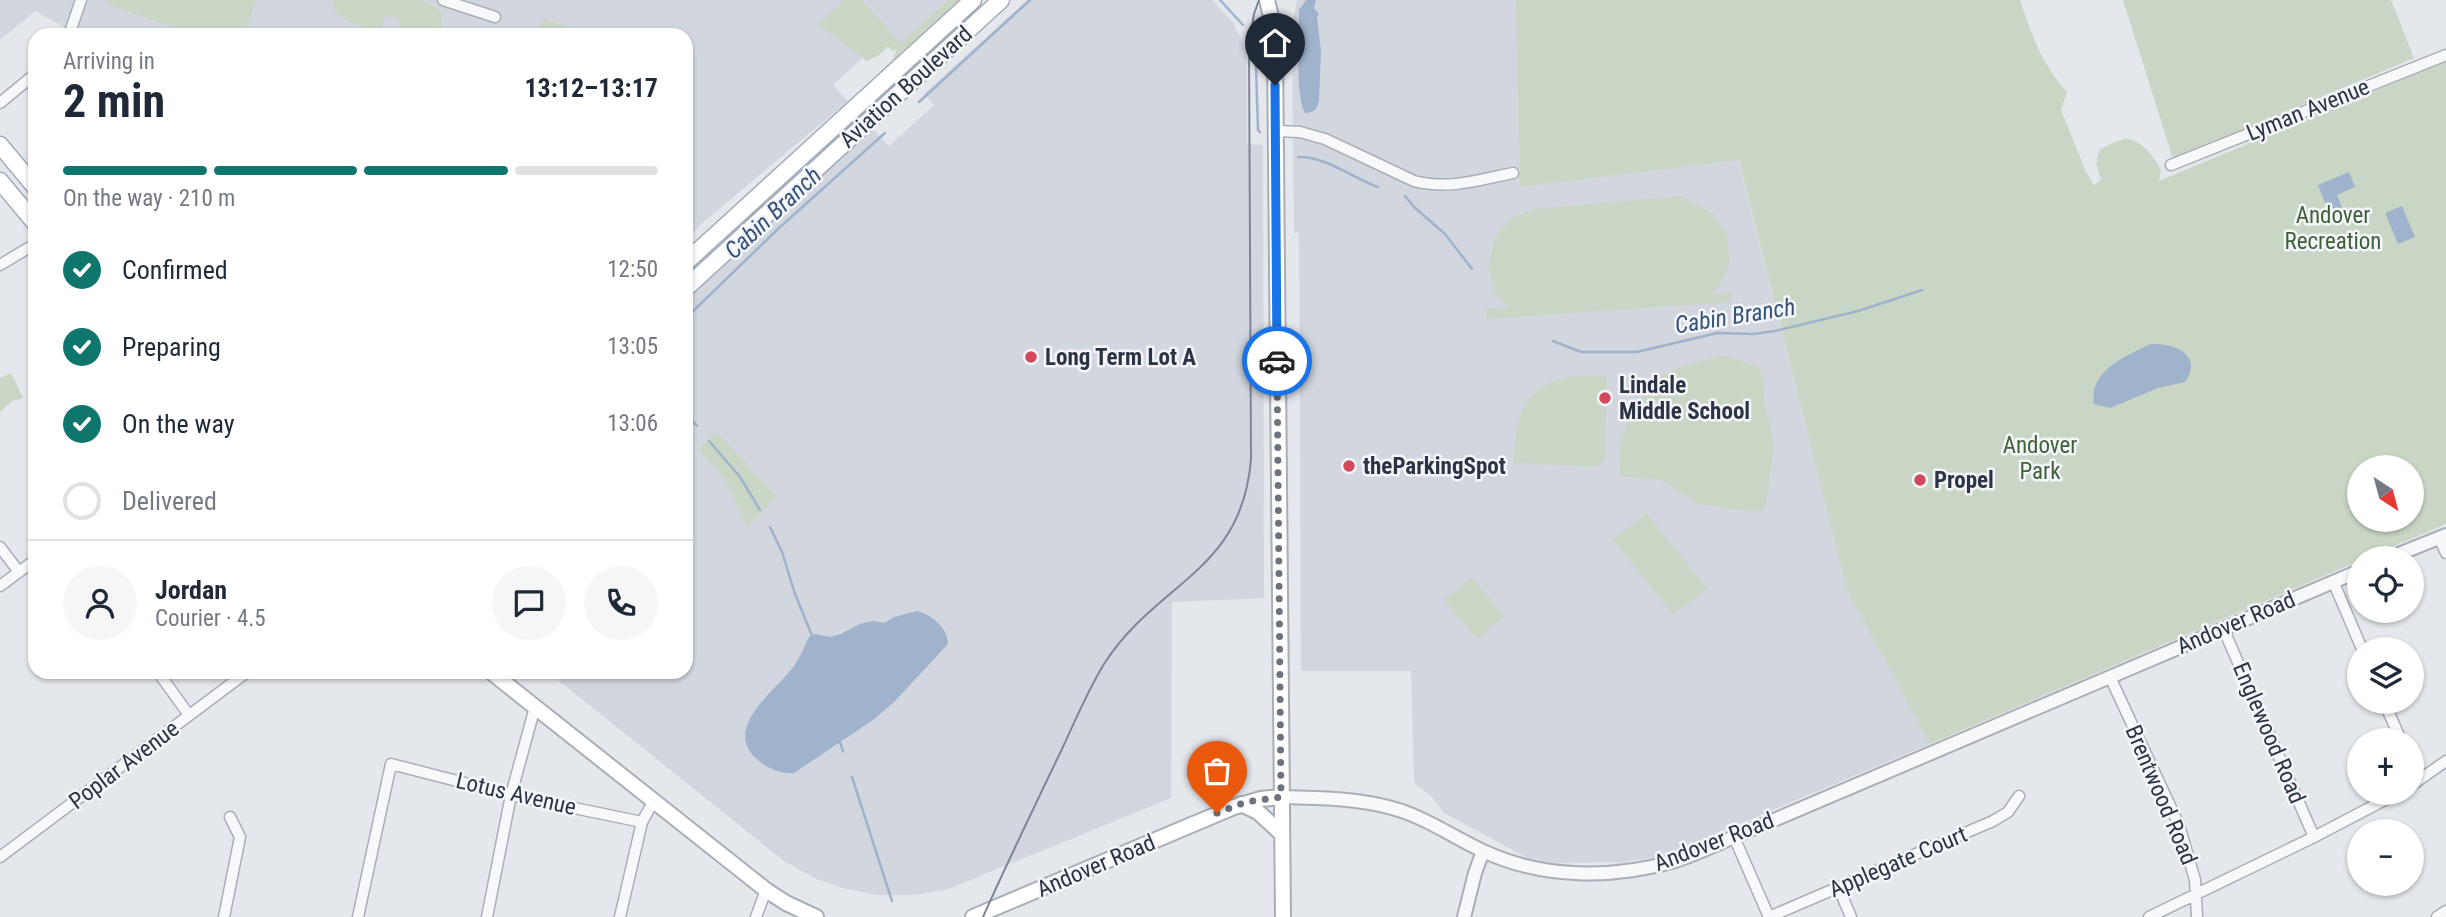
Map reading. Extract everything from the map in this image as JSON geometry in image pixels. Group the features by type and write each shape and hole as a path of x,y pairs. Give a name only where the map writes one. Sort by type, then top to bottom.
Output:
{"main road":[{"name":"Aviation Boulevard","path":"693,256 973,0"},
{"name":"Aviation Boulevard","path":"693,282 1001,0"},
{"path":"1267,0 1275,51 1283,917"},
{"path":"0,145 28,179"},
{"path":"0,181 28,215"},
{"path":"500,679 766,890 816,917"},
{"name":"Andover Road","path":"973,917 1241,804 1281,797"},
{"path":"1241,804 1258,812 1282,834"}],"street":[{"path":"71,28 81,0"},
{"path":"443,0 495,17"},
{"name":"Lyman Avenue","path":"2171,165 2446,55"},
{"path":"0,103 28,80"},
{"path":"1276,131 1300,132 1325,139 1414,181 1429,185 1458,185 1513,173"},
{"path":"0,265 28,248"},
{"path":"2418,546 2443,536 2446,553"},
{"path":"0,547 19,572"},
{"path":"0,586 28,565"},
{"name":"Andover Road","path":"1281,797 1338,798 1395,808 1438,826 1483,851 1538,869 1602,874 1667,863 1734,837 2347,575"},
{"path":"2333,581 2357,637"},
{"name":"Englewood Road","path":"2223,628 2314,838"},
{"name":"Brentwood Road","path":"2110,677 2179,825 2195,880 2197,917"},
{"path":"163,679 189,715"},
{"name":"Poplar Avenue","path":"0,857 238,679"},
{"path":"487,917 511,795 535,708"},
{"path":"2424,777 2446,761"},
{"name":"Lotus Avenue","path":"358,917 391,764 511,795 642,822"},
{"name":"Applegate Court","path":"1769,917 1993,821 2008,812 2019,796"},
{"path":"620,917 642,822 653,802"},
{"path":"2149,917 2314,838 2376,805"},
{"path":"224,917 240,837 230,817"},
{"path":"1734,837 1769,917"},
{"path":"1464,917 1483,851"},
{"path":"1839,888 1851,917"},
{"path":"756,917 766,890"},
{"path":"2437,917 2446,911"}],"shaded area":[{"path":"0,0 949,0 901,45 878,44 833,85 848,101 693,233 693,28 65,28 35,11 0,40"},
{"path":"1027,0 1212,0 1233,23 1247,47 1247,144 1263,145 1264,598 1172,602 1171,798 946,890 913,895 877,895 842,888 814,878 784,861 557,679 693,679 693,290 872,128 889,146 934,105 924,94"},
{"name":"Lindale Middle School","path":"1297,0 1516,0 1523,183 1732,134 1847,590 1930,744 1663,856 1624,862 1555,863 1526,857 1444,813 1432,797 1414,783 1411,671 1301,671 1299,232 1294,233 1292,27"}],"green space":[{"path":"107,0 256,0 246,28 176,28 106,4"},
{"path":"333,0 421,0 438,8 442,18 441,28 398,28 401,20 385,15 381,28 367,28 341,18"},
{"path":"845,0 861,0 901,43 948,0 959,0 892,61 897,49 892,51 888,46 878,56 867,61 818,24"},
{"name":"Andover Park","path":"1516,0 2020,0 2044,60 2067,92 2061,110 2094,185 2101,180 2096,163 2100,149 2121,140 2133,140 2147,150 2161,170 2159,181 2446,61 2446,524 2394,546 2347,546 2347,566 1930,744 1847,590 1739,160 1520,187"},
{"path":"2123,0 2391,0 2414,58 2173,159"},
{"path":"542,18 572,28 543,28 540,27"},
{"path":"1681,196 1712,213 1727,235 1730,261 1721,283 1712,294 1732,292 1732,302 1486,319 1486,308 1510,307 1496,296 1488,266 1496,236 1513,217 1535,209"},
{"path":"1724,355 1756,366 1763,378 1764,401 1774,445 1765,508 1759,512 1699,504 1660,480 1621,476 1622,440 1634,410 1647,391 1661,377 1675,369"},
{"path":"11,373 23,398 12,401 0,412 0,378"},
{"path":"1576,376 1607,376 1605,460 1598,467 1514,463 1520,416 1533,394 1558,380"},
{"path":"717,432 777,497 747,527 726,481 700,450"},
{"path":"1646,513 1707,588 1674,615 1613,540"},
{"path":"1471,577 1504,616 1477,639 1445,600"}],"water":[{"path":"1306,0 1316,0 1314,8 1319,14 1317,17 1321,51 1319,101 1315,110 1305,113 1300,93 1298,48 1299,10"},
{"path":"2349,172 2355,187 2337,195 2342,208 2329,213 2318,185"},
{"path":"2402,206 2415,237 2398,244 2385,213"},
{"path":"2151,344 2169,346 2184,352 2191,365 2185,382 2158,388 2110,408 2094,404 2094,392 2103,373 2121,359"},
{"path":"917,611 938,623 948,644 894,702 873,720 794,773 771,769 759,761 749,749 745,738 747,725 753,713 793,667 809,637 815,634 830,637 860,624 873,621 884,623 894,617"}],"waterway":[{"name":"Cabin Branch","path":"919,102 1030,0"},
{"name":"Cabin Branch","path":"1220,0 1243,25"},
{"name":"Cabin Branch","path":"1252,50 1256,67 1260,132"},
{"name":"Cabin Branch","path":"693,311 779,228 885,133"},
{"name":"Cabin Branch","path":"1298,157 1329,164 1378,187"},
{"name":"Cabin Branch","path":"1405,196 1445,234 1472,269"},
{"name":"Cabin Branch","path":"1553,341 1581,352 1637,352 1717,333 1753,334 1775,331 1858,311 1922,290"},
{"name":"Cabin Branch","path":"693,422 697,426"},
{"name":"Cabin Branch","path":"709,441 740,477 760,510"},
{"name":"Cabin Branch","path":"770,527 782,552 813,638"},
{"name":"Cabin Branch","path":"839,739 843,751"},
{"name":"Cabin Branch","path":"852,777 892,901"}],"tram line":[{"path":"983,917 1104,664 1125,636 1215,552 1232,527 1244,497 1251,459 1249,46 1259,0"}],"way so far":[{"path":"1217,813 1246,802 1281,797 1277,361"}],"place":[{"name":"Long Term Lot A","path":"1031,357"},
{"name":"Lindale Middle School","path":"1605,398"},
{"name":"theParkingSpot","path":"1349,466"},
{"name":"Propel","path":"1920,480"}],"route":[{"path":"1275,85 1277,361"}],"park label":[{"name":"Andover Recreation","path":"2333,228"}]}
